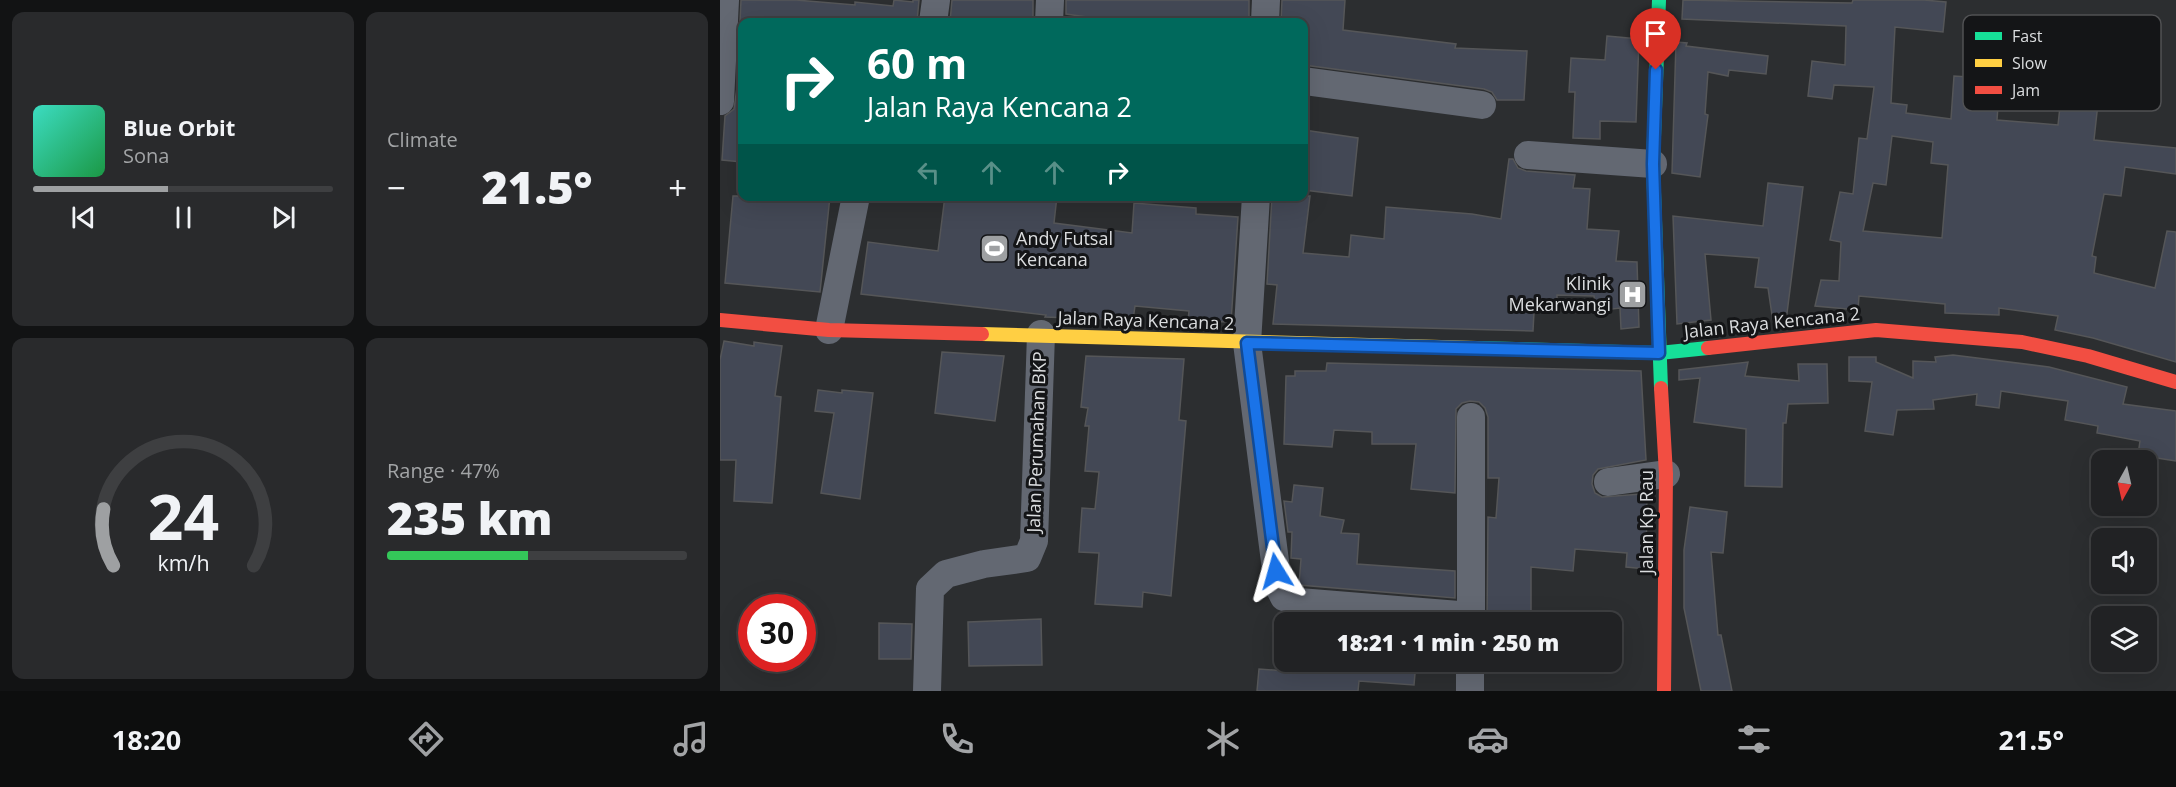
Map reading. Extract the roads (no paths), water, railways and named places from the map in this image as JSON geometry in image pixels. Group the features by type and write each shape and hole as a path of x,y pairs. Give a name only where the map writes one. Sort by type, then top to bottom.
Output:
{"street":[{"path":"934,18 936,0"},
{"path":"1049,18 1050,0"},
{"path":"1265,18 1266,0"},
{"name":"Jalan Kp Rau","path":"1659,0 1653,164 1659,353 1666,474 1664,691"},
{"path":"721,90 724,7"},
{"path":"1308,82 1482,105"},
{"path":"1528,155 1653,164"},
{"path":"829,330 855,201"},
{"path":"1256,201 1247,343 1278,585 1284,597 1299,602 1400,612"},
{"name":"Jalan Raya Kencana 2","path":"720,320 829,330 1041,334 1247,343 1659,353 1876,330 2022,342 2088,356 2176,381"},
{"name":"Jalan Perumahan BKP","path":"927,691 930,588 946,574 984,564 1027,558 1034,541 1041,334"},
{"path":"1471,612 1472,417"},
{"path":"1608,482 1666,474"},
{"path":"1470,672 1470,691"}],"place":[{"name":"Andy Futsal Kencana","path":"995,249"},
{"name":"Klinik Mekarwangi","path":"1632,294"}]}
